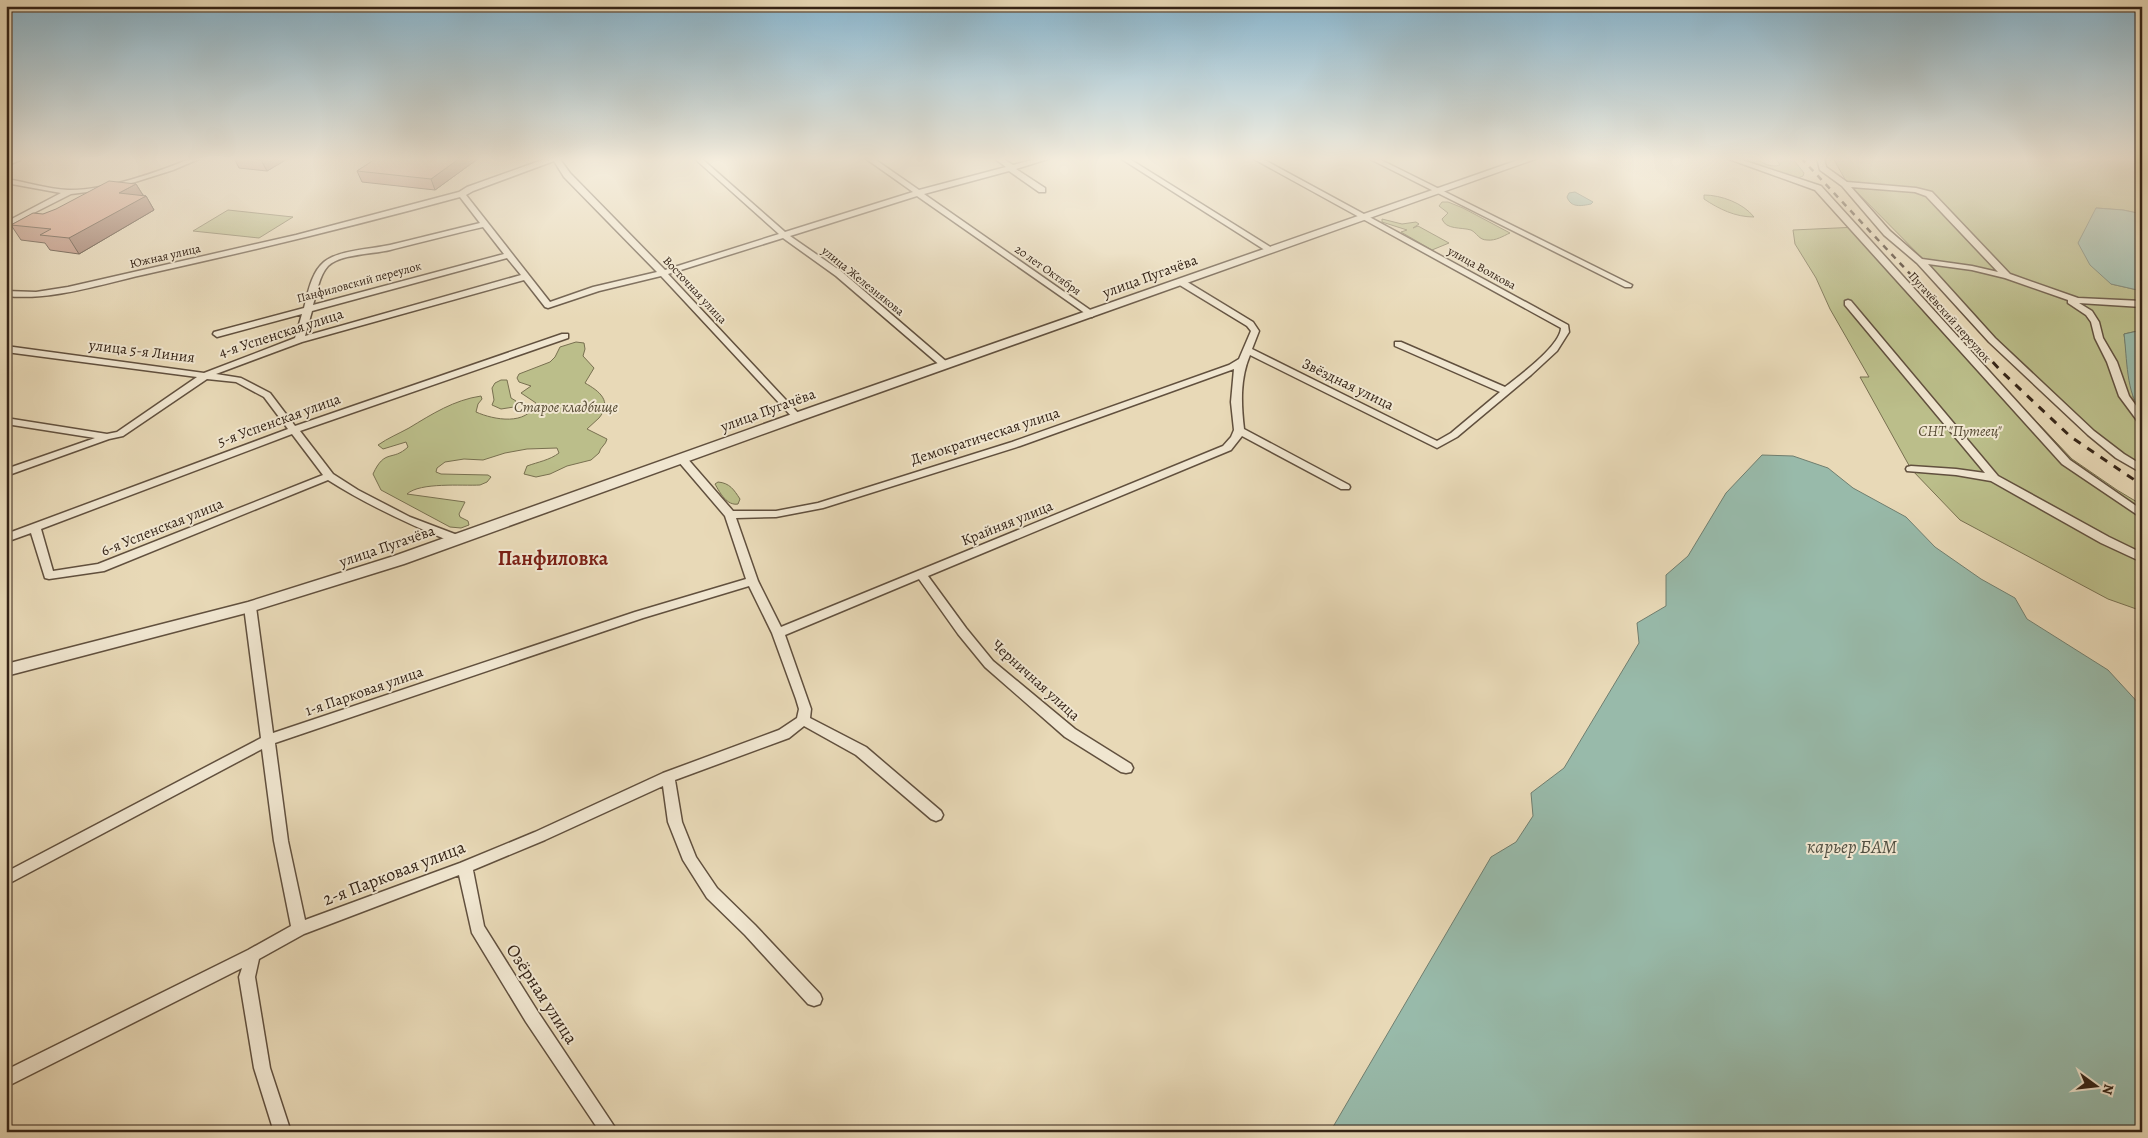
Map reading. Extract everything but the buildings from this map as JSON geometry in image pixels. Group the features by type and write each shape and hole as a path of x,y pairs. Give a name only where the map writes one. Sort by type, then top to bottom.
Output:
{"street":[{"path":"6,225 33,211"},
{"name":"Южная улица","path":"6,293 38,295 156,270 400,211"},
{"path":"475,211 524,277 548,305 596,289 663,273 860,211"},
{"name":"Восточная улица","path":"602,211 663,273 797,417"},
{"name":"улица Железнякова","path":"757,211 783,234 839,274 945,365"},
{"name":"20 лет Октября","path":"943,211 1092,314"},
{"path":"1208,211 1271,250"},
{"name":"улица Волкова","path":"1352,211 1565,327 1554,349 1506,390"},
{"name":"улица Пугачёва","path":"6,670 250,607 352,576 1380,211"},
{"path":"1475,211 1628,285"},
{"name":"Пугачёвский переулок","path":"1839,211 2066,462 2141,515"},
{"path":"1868,211 1887,233 1920,260 1992,340 2090,433 2142,470"},
{"path":"1945,211 2007,276"},
{"path":"299,340 316,280 324,266 330,262 344,256 388,248 485,224"},
{"name":"Панфиловский переулок","path":"217,334 508,255"},
{"path":"1920,260 1972,268 2007,276 2060,295 2087,301 2142,304"},
{"name":"4-я Успенская улица","path":"6,473 106,437 120,434 132,428 208,374 299,340 524,277"},
{"path":"1182,282 1250,324 1255,331 1240,369 1236,402 1239,430 1346,487"},
{"path":"2060,295 2089,313 2095,322 2099,338 2112,362 2124,396 2142,421"},
{"path":"1848,303 1994,478"},
{"name":"5-я Успенская улица","path":"6,538 294,430 565,336"},
{"path":"1398,344 1506,390"},
{"name":"улица 5-я Линия","path":"6,349 208,374 238,380 267,395 329,476 354,492 406,519 456,539"},
{"name":"Звёздная улица","path":"1245,355 1437,445 1454,435 1506,390"},
{"name":"Демократическая улица","path":"730,516 776,514 819,506 1016,444 1232,367 1245,355"},
{"path":"6,421 106,437"},
{"name":"Крайняя улица","path":"778,633 1227,448 1236,438 1239,430"},
{"path":"682,459 730,516 752,581 778,633 805,709 803,720 861,751 936,815"},
{"path":"1910,470 1956,472 1994,478 2104,540 2142,558"},
{"name":"6-я Успенская улица","path":"35,528 49,575 100,568 329,476"},
{"name":"Черничная улица","path":"921,574 962,631 989,664 1070,733 1126,768"},
{"name":"1-я Парковая улица","path":"6,879 268,740 638,615 752,581"},
{"path":"250,607 281,840 299,929"},
{"name":"2-я Парковая улица","path":"6,1079 253,955 299,929 465,867 540,836 668,776 784,734 803,720"},
{"path":"668,776 675,822 690,860 712,893 750,930 814,999"},
{"name":"Озёрная улица","path":"465,867 477,928 532,1017 610,1132"},
{"path":"253,955 247,977 262,1068 283,1132"}],"green space":[{"path":"226,211 293,217 259,238 193,231"},
{"path":"1446,211 1469,211 1510,233 1496,239 1484,240 1471,230 1454,228 1444,223 1442,219 1448,213"},
{"path":"1726,211 1748,211 1754,217 1740,216"},
{"path":"1876,211 2097,211 2111,284 2142,291 2142,330 2124,334 2134,404 2142,411 2142,466 2124,455 2078,417 1969,312 1934,270"},
{"path":"2128,211 2142,211 2142,214"},
{"path":"1382,219 1402,224 1416,222 1419,224 1413,228 1418,226 1449,243 1432,250 1401,232 1407,230 1382,222"},
{"name":"СНТ \"Путеец\"","path":"1858,227 2072,459 2142,505 2142,611 2108,599 1960,520 1911,469 1860,377 1869,377 1830,309 1816,278 1795,244 1793,230"},
{"name":"Старое кладбище","path":"576,342 584,343 583,356 594,368 585,383 599,393 605,406 599,418 587,429 607,439 599,453 591,460 536,477 524,474 527,466 559,453 557,448 527,449 483,460 464,459 445,462 437,468 436,472 441,474 488,475 491,477 487,482 480,485 431,486 413,490 407,494 465,502 459,514 460,517 468,521 469,525 461,528 450,527 381,490 373,474 377,466 385,458 397,454 408,447 406,442 383,449 378,445 444,408 471,398 481,396 482,399 478,404 476,412 483,415 509,419 525,415 532,410 536,403 521,393 531,386 519,382 517,378 519,374 550,362 560,347"},
{"path":"507,380 511,398 516,401 514,407 501,409 492,405 494,400 492,388 495,383"},
{"path":"718,482 729,485 734,490 740,499 738,504 730,503 724,498 715,484"}],"water":[{"path":"2094,211 2128,211 2142,214 2142,291 2111,284 2090,265 2078,243"},
{"path":"2142,330 2142,411 2133,396 2130,386 2124,334"},
{"name":"карьер БАМ","path":"1762,455 1793,456 1828,468 1853,488 1906,517 1935,547 1981,579 2015,598 2027,619 2108,670 2142,707 2142,1132 1330,1132 1491,857 1516,842 1533,816 1531,793 1564,768 1639,643 1637,623 1666,606 1666,575 1688,556 1726,493"}],"railway":[{"path":"1851,211 1961,328"},
{"path":"1960,327 2003,373 2071,437 2142,485"}],"district":[{"name":"Панфиловка","path":"553,558"}]}
